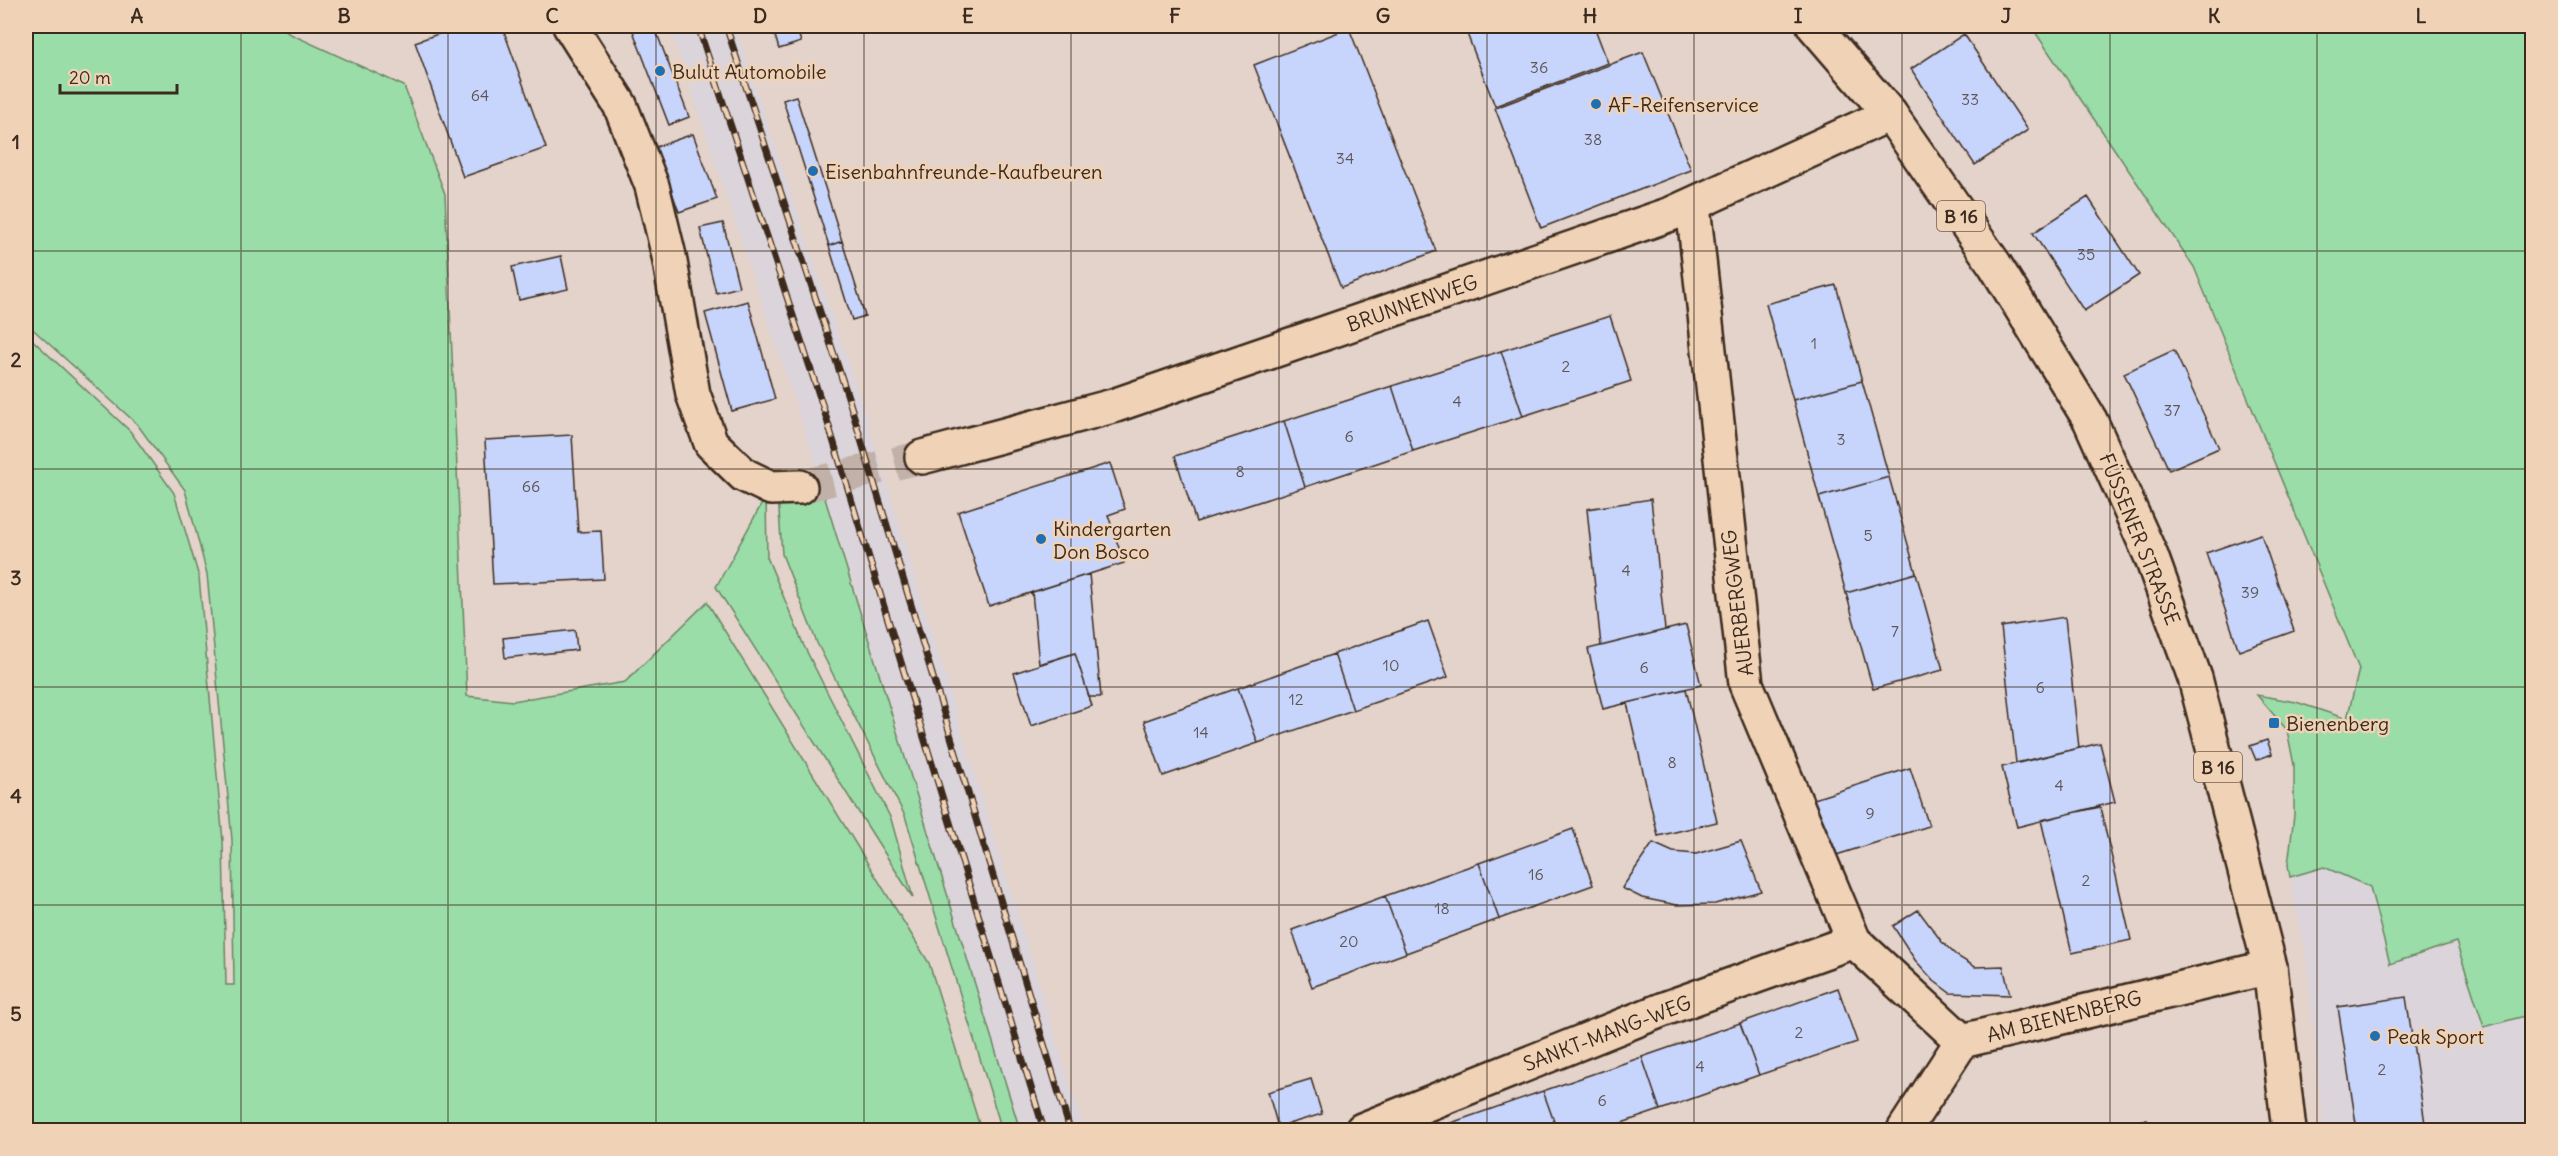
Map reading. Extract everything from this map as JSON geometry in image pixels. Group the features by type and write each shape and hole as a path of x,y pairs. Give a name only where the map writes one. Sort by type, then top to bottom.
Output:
{"street":[{"path":"570,26 620,105 651,186 669,256 693,394 711,443 744,476 771,488 800,486"},
{"name":"FÜSSENER STRASSE","path":"1814,26 1890,114 1995,265 2090,420 2151,556 2194,678 2270,967 2289,1131"},
{"name":"BRUNNENWEG","path":"922,457 1113,406 1693,206 1890,114"},
{"name":"AUERBERGWEG","path":"1693,206 1746,684 1854,941 1962,1041"},
{"name":"SANKT-MANG-WEG","path":"1362,1131 1664,1009 1854,941"},
{"name":"AM BIENENBERG","path":"1904,1131 1962,1041 2270,967"}],"shaded area":[{"path":"670,26 735,26 864,409 1084,1130 1020,1130 819,475"},
{"path":"2324,867 2370,887 2456,942 2484,1027 2532,1014 2532,1130 2324,1130 2307,964 2290,877"}],"green space":[{"path":"26,26 283,26 288,33 404,86 445,194 467,696 513,701 625,682 707,602 929,963 981,1130 26,1130 26,334 130,431 174,493 199,577 223,841 226,985 234,985 232,840 207,574 185,490 137,424 26,323"},
{"path":"2031,26 2532,26 2532,1014 2484,1027 2456,942 2390,964 2370,887 2324,867 2290,877 2288,865 2294,815 2294,765 2287,730 2257,695 2296,702 2347,719 2359,669 2194,267"},
{"path":"823,492 1020,1130 1002,1130 905,816 817,643 782,554 778,496 803,496"},
{"path":"766,496 767,557 804,646 891,819 913,898 716,587"}],"building":[{"path":"461,26 502,26 546,148 463,177 415,42"},
{"name":"Bulut Automobile","path":"631,26 654,26 689,117 669,125"},
{"path":"772,26 796,26 801,42 779,49"},
{"path":"1464,26 1594,26 1608,63 1495,106"},
{"path":"1349,28 1436,251 1341,288 1254,65"},
{"path":"1964,34 2028,130 1975,165 1911,69"},
{"path":"1643,52 1691,170 1541,228 1495,108"},
{"name":"Eisenbahnfreunde-Kaufbeuren","path":"796,96 842,241 829,246 783,100"},
{"path":"693,134 717,199 679,212 656,147"},
{"path":"2088,197 2139,275 2084,311 2033,233"},
{"path":"723,223 739,287 716,293 700,228"},
{"path":"842,241 865,316 852,320 829,246"},
{"path":"561,256 568,289 519,300 512,267"},
{"path":"1836,285 1862,381 1793,400 1766,304"},
{"path":"748,301 775,399 732,411 705,313"},
{"path":"1610,316 1631,381 1523,416 1501,351"},
{"path":"2174,350 2219,448 2169,470 2124,373"},
{"path":"1501,351 1523,416 1413,451 1392,386"},
{"path":"1862,381 1889,477 1819,497 1793,400"},
{"path":"1392,386 1413,451 1305,487 1284,421"},
{"path":"1284,421 1305,487 1196,522 1175,456"},
{"path":"572,435 578,532 601,531 604,579 493,584 485,440"},
{"name":"Kindergarten Don Bosco","path":"1110,463 1125,509 1108,515 1124,563 989,606 958,512"},
{"path":"1889,477 1916,573 1846,593 1819,497"},
{"path":"1651,499 1665,630 1601,646 1587,509"},
{"path":"2261,534 2294,631 2239,651 2206,553"},
{"path":"1916,573 1943,670 1873,689 1846,593"},
{"path":"1089,574 1101,697 1089,697 1075,653 1039,664 1032,592"},
{"path":"2065,617 2079,748 2016,763 2001,627"},
{"path":"1428,621 1448,677 1353,710 1334,654"},
{"path":"1686,625 1701,685 1603,709 1588,649"},
{"path":"575,630 577,650 505,658 503,638"},
{"path":"1075,653 1092,706 1031,726 1014,673"},
{"path":"1334,654 1353,710 1258,743 1238,688"},
{"path":"1238,688 1258,743 1163,776 1144,721"},
{"path":"1686,689 1717,822 1658,836 1627,703"},
{"path":"2267,740 2272,754 2256,760 2250,746"},
{"path":"2100,743 2115,802 2017,827 2002,767"},
{"path":"1910,768 1929,826 1830,857 1811,800"},
{"path":"2100,807 2131,940 2072,953 2041,820"},
{"path":"1573,829 1593,885 1499,919 1479,863"},
{"path":"1741,841 1761,891 1715,904 1677,905 1642,898 1622,888 1653,843 1673,852 1696,854"},
{"path":"1479,863 1499,919 1406,953 1385,896"},
{"path":"1385,896 1406,953 1312,987 1292,930"},
{"path":"1918,910 1942,942 1957,956 1975,967 2003,966 2010,995 1950,993 1934,981 1915,960 1893,926"},
{"path":"1838,988 1857,1042 1759,1075 1740,1023"},
{"path":"2406,997 2426,1130 2357,1130 2338,1007"},
{"path":"1740,1023 1759,1075 1660,1110 1642,1057"},
{"path":"1642,1057 1660,1110 1601,1130 1557,1130 1543,1091"},
{"path":"1311,1079 1322,1114 1278,1127 1268,1092"},
{"path":"1543,1091 1557,1130 1447,1130 1445,1125"},
{"path":"2147,1119 2150,1130 2102,1130"}],"tunnel":[{"path":"800,487 922,457"}],"railway":[{"path":"698,26 823,407 1044,1130"},
{"path":"726,26 849,400 1070,1130"}],"place":[{"name":"Bulut Automobile","path":"660,71"},
{"name":"AF-Reifenservice","path":"1596,104"},
{"name":"Eisenbahnfreunde-Kaufbeuren","path":"813,171"},
{"name":"Kindergarten Don Bosco","path":"1041,539"},
{"name":"Bienenberg","path":"2274,723"},
{"name":"Peak Sport","path":"2375,1036"}]}
